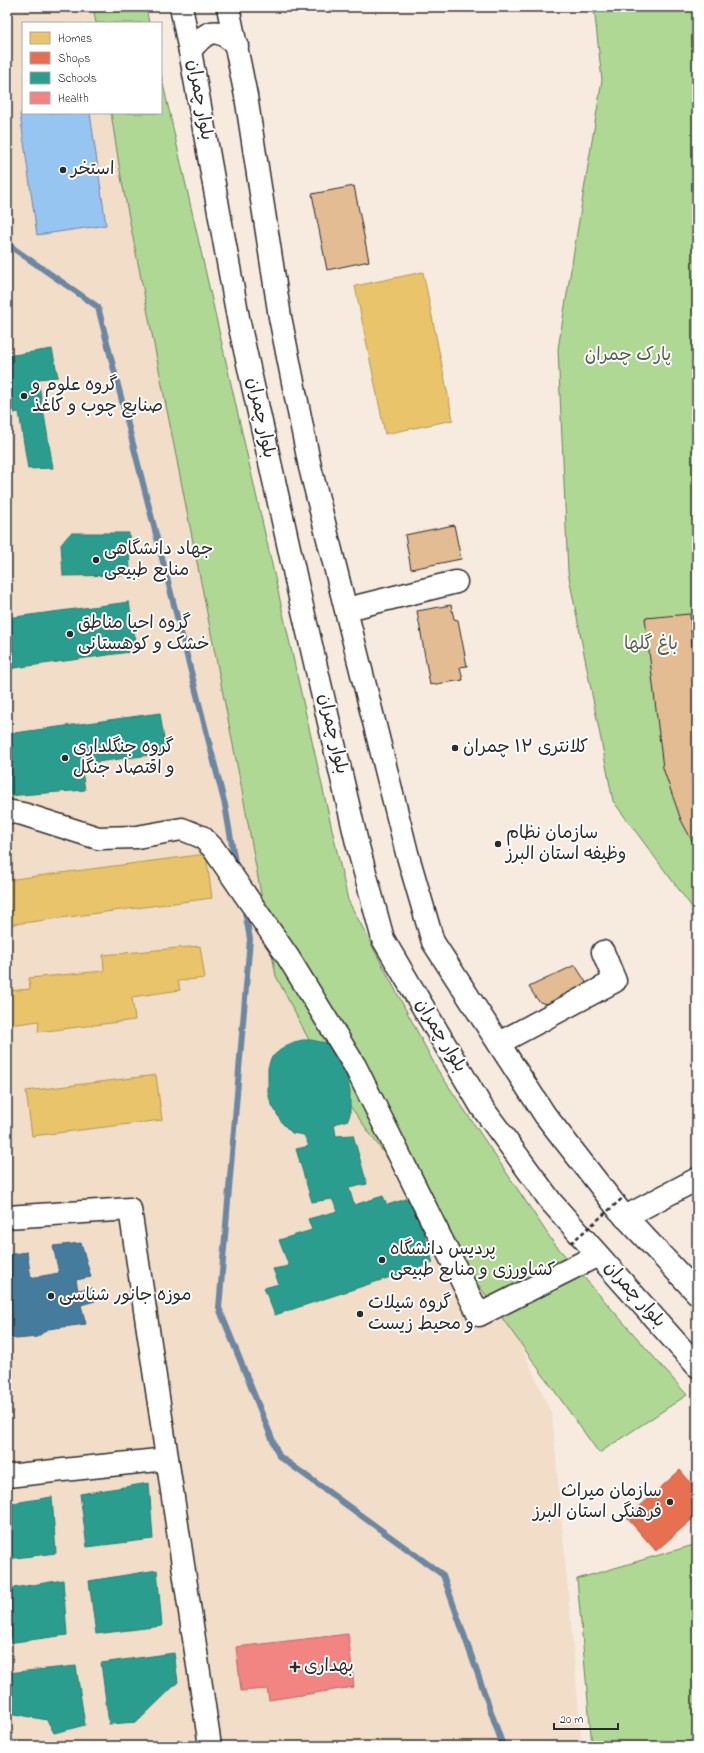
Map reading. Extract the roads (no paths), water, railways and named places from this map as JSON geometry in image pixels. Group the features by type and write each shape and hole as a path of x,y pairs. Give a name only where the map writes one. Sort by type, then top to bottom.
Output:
{"main road":[{"name":"بلوار چمران","path":"180,7 190,51 239,323 301,602 357,843 383,939 481,1106 552,1202 697,1366"},
{"path":"228,7 237,46 280,317 310,467 347,609 407,854 433,942 545,1115 625,1206 697,1293"},
{"path":"190,51 206,34 213,32 221,33 228,37 237,46"},
{"path":"347,609 456,582"},
{"path":"7,811 23,814 98,838 137,837 182,829 202,837 213,848 288,957 355,1066 479,1315 598,1255"},
{"path":"499,1043 615,981 603,952"},
{"path":"625,1206 697,1179"},
{"path":"7,1217 130,1209 210,1746"},
{"path":"7,1476 167,1459"}],"water":[{"name":"استخر","path":"20,114 90,114 106,225 37,235"}],"waterway":[{"path":"7,244 98,307 225,805 236,868"},
{"path":"244,906 250,939 219,1308 279,1456 443,1575 503,1746"}],"place":[{"name":"استخر","path":"63,170"},
{"name":"گروه علوم و صنایع چوب و کاغذ","path":"24,396"},
{"name":"جهاد دانشگاهی منابع طبیعی","path":"96,560"},
{"name":"گروه احیا مناطق خشک و کوهستانی","path":"70,634"},
{"name":"کلانتری ۱۲ چمران","path":"455,748"},
{"name":"گروه جنگلداری و اقتصاد جنگل","path":"65,758"},
{"name":"سازمان نظام وظیفه استان البرز","path":"498,844"},
{"name":"پردیس دانشگاه کشاورزی و منابع طبیعی","path":"382,1260"},
{"name":"موزه جانور شناسی","path":"51,1296"},
{"name":"گروه شیلات و محیط زیست","path":"360,1314"},
{"name":"سازمان میراث فرهنگی استان البرز","path":"670,1502"},
{"name":"بهداری","path":"295,1667"}],"park label":[{"name":"پارک چمران","path":"628,356"},
{"name":"باغ گلها","path":"651,645"}]}
